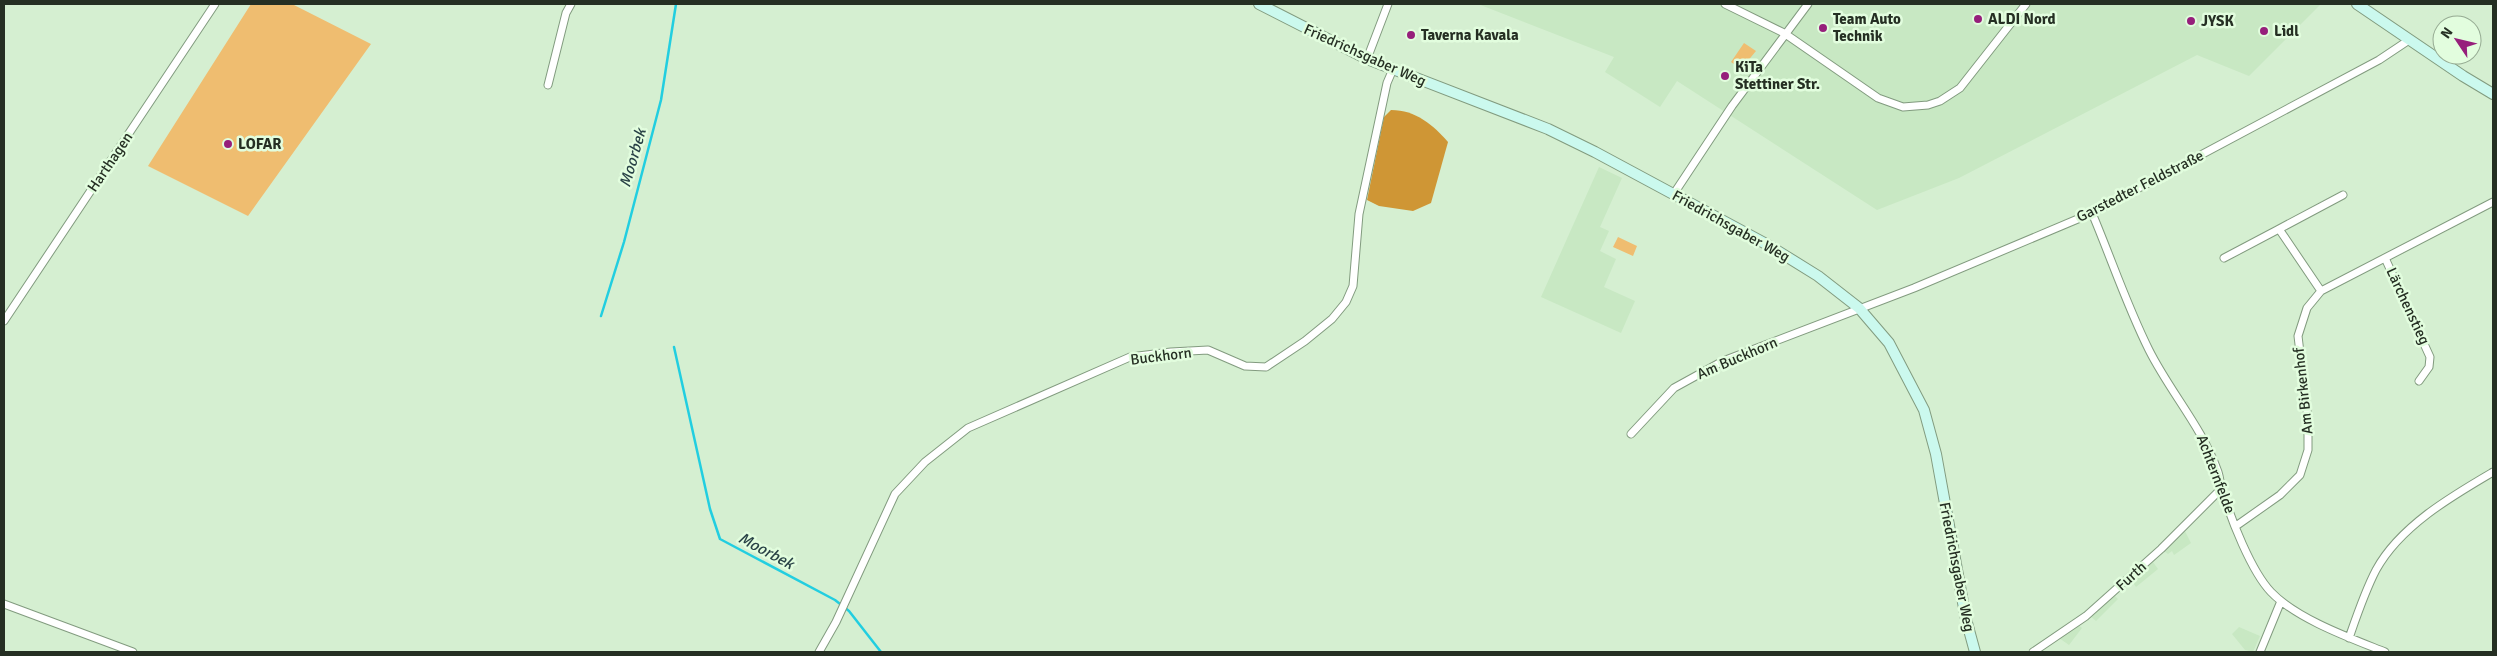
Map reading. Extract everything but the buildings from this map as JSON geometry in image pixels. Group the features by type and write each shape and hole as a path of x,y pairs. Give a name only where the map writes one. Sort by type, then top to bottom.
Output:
{"main road":[{"name":"Friedrichsgaber Weg","path":"1259,4 1367,59 1548,129 1768,245 1818,276 1859,308 1889,343 1924,410 1936,454 1966,619 1975,652"},
{"path":"2357,4 2493,94"}],"street":[{"name":"Harthagen","path":"4,321 215,4"},
{"path":"548,85 570,4"},
{"path":"1367,59 1388,4"},
{"path":"1725,4 1784,33 1878,98 1903,107 1917,107 1940,101 1960,88 2026,4"},
{"path":"1673,195 1732,106 1784,33 1808,4"},
{"name":"Garstedter Feldstraße","path":"1859,308 1914,288 2092,213 2379,60 2409,40"},
{"name":"Buckhorn","path":"820,652 844,606 895,494 925,462 968,428 1130,358 1171,352 1208,350 1244,366 1266,367 1305,341 1332,319 1346,302 1353,286 1359,214 1387,83 1393,69"},
{"path":"2224,258 2343,195"},
{"name":"Am Birkenhof","path":"2236,526 2280,495 2300,475 2308,450 2308,419 2298,336 2307,308 2321,291 2493,202"},
{"name":"Achternfelde","path":"2092,213 2148,349 2169,388 2197,427 2218,473 2221,489 2258,576 2281,601 2349,638 2385,652"},
{"path":"2279,229 2321,291"},
{"name":"Lärchenstieg","path":"2385,258 2430,358 2429,367 2419,381"},
{"name":"Am Buckhorn","path":"1630,434 1651,410 1684,381 1723,361 1859,308"},
{"path":"2349,638 2369,584 2386,555 2401,538 2436,509 2493,472"},
{"name":"Furth","path":"2033,652 2086,616 2161,549 2221,489"},
{"path":"2260,652 2281,601"},
{"path":"4,604 133,652"}],"shaded area":[{"name":"LOFAR","path":"251,4 292,4 371,44 248,216 148,166"},
{"path":"1478,4 2321,4 2249,76 2197,55 1959,178 1877,210 1677,81 1660,107 1605,72 1614,57"},
{"path":"1744,43 1756,51 1741,69 1731,62"},
{"path":"1391,110 1416,116 1430,124 1448,142 1431,203 1413,211 1379,206 1367,200 1384,117"},
{"path":"1599,167 1622,178 1600,227 1609,231 1600,251 1616,259 1604,287 1635,301 1621,333 1541,297"},
{"path":"1618,237 1637,246 1633,256 1613,247"},
{"path":"2185,531 2191,543 2174,555 2172,551 2168,554 2164,551"},
{"path":"2153,562 2158,569 2136,587 2131,580"},
{"path":"2113,594 2118,599 2096,621 2089,615"},
{"path":"2077,624 2082,628 2069,645 2059,638"},
{"path":"2239,627 2260,636 2253,652 2245,650 2232,634"}],"waterway":[{"name":"Moorbek","path":"601,316 624,242 661,100 676,4"},
{"name":"Moorbek","path":"674,347 710,509 720,539 835,600 849,611 881,652"}],"place":[{"name":"ALDI Nord","path":"1978,19"},
{"name":"JYSK","path":"2191,21"},
{"name":"Team Auto Technik","path":"1823,28"},
{"name":"Lidl","path":"2264,31"},
{"name":"Taverna Kavala","path":"1411,35"},
{"name":"KiTa Stettiner Str.","path":"1725,76"},
{"name":"LOFAR","path":"228,144"}]}
